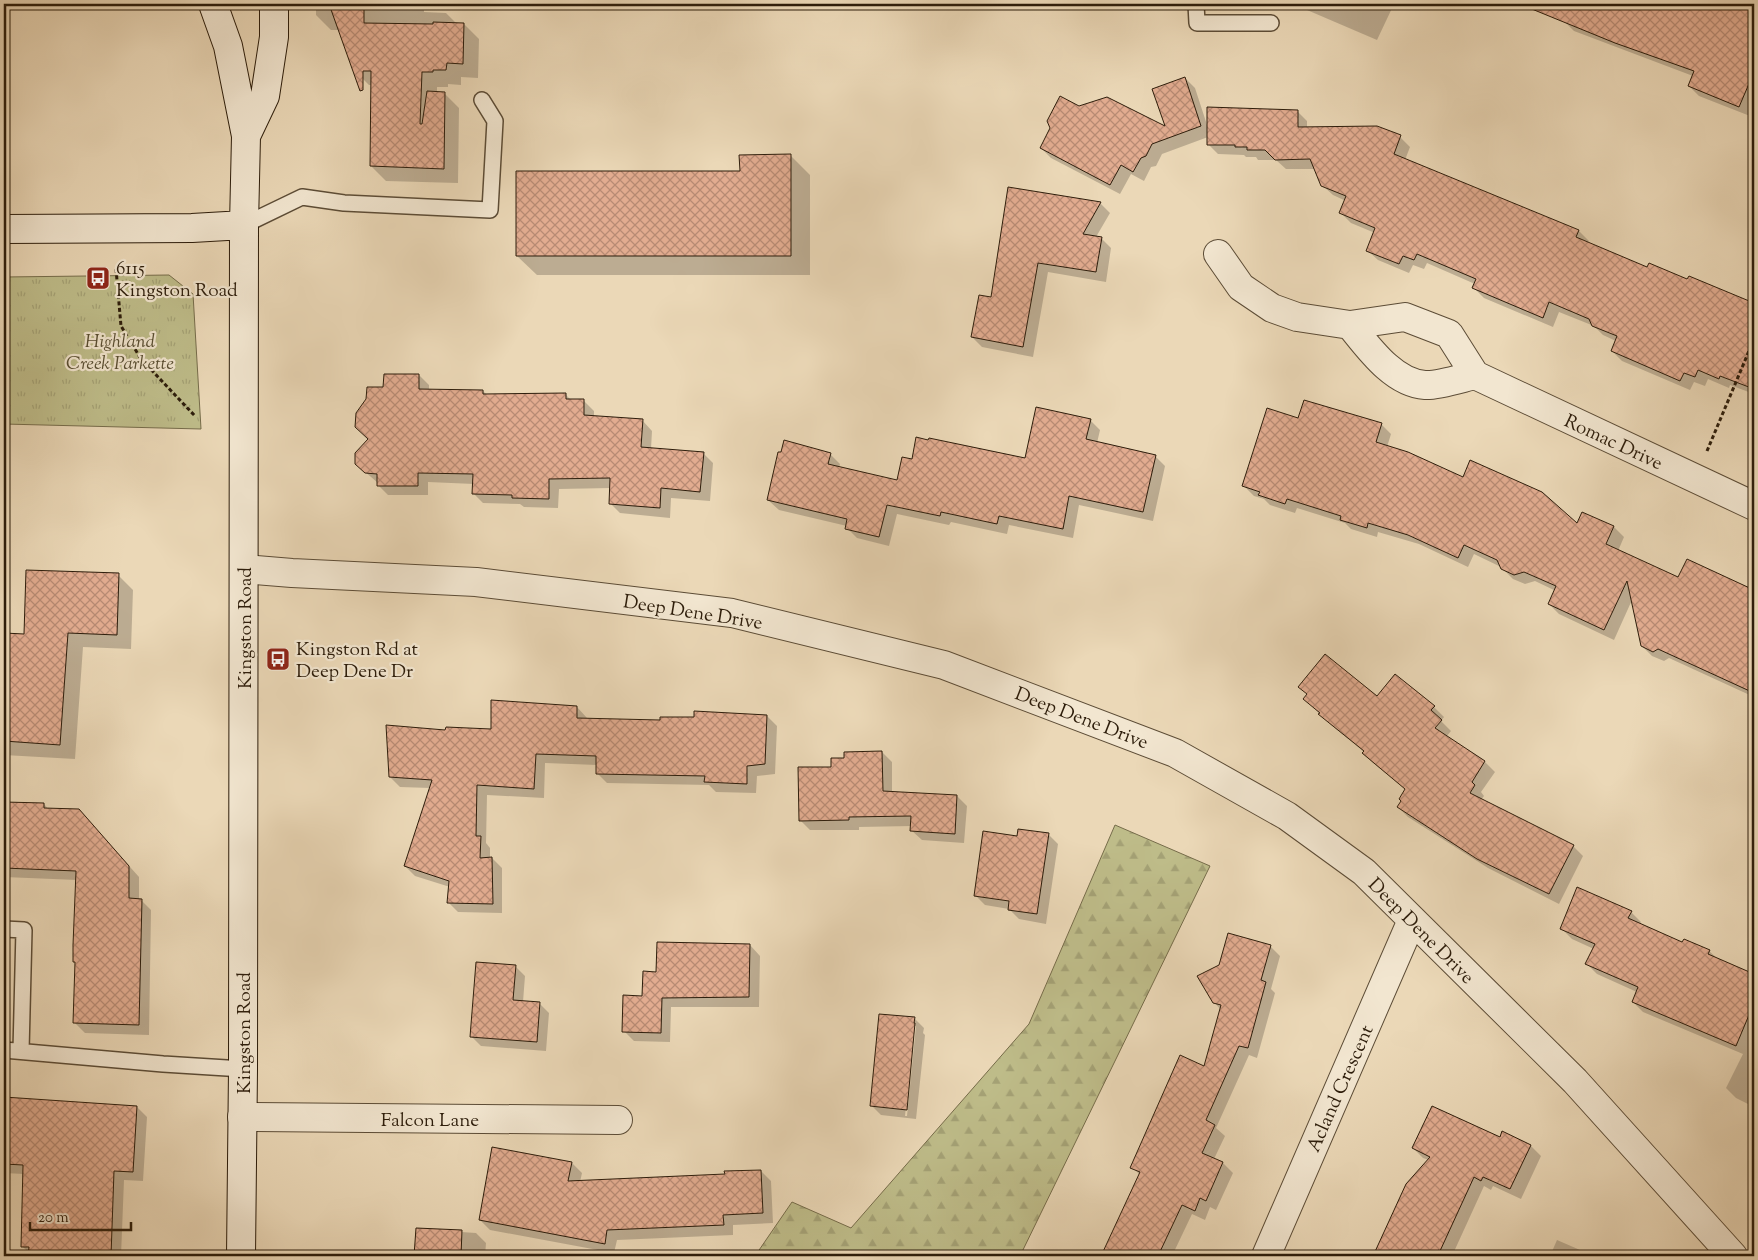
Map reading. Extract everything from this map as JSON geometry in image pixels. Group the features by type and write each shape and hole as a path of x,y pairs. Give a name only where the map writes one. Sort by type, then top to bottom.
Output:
{"street":[{"name":"Kingston Road","path":"213,4 228,46 246,136 244,225 241,1256"},
{"path":"246,136 265,96 274,37 274,4"},
{"path":"4,229 192,228 244,225"},
{"path":"1218,254 1241,287 1272,308 1297,317 1350,325 1405,317 1448,334 1475,375 1425,385 1404,379 1382,364 1350,325"},
{"name":"Romac Drive","path":"1475,375 1754,506"},
{"name":"Deep Dene Drive","path":"244,569 476,582 732,613 944,664 1175,753 1287,816 1364,872 1575,1081 1733,1256"},
{"name":"Acland Crescent","path":"1266,1256 1412,920"},
{"name":"Falcon Lane","path":"242,1117 618,1120"}],"lane":[{"path":"1196,4 1197,23 1271,23"},
{"path":"244,225 302,197 344,203 490,210 495,122 482,100"},
{"path":"4,929 24,930 21,1051"},
{"path":"4,1050 163,1064 243,1068"}],"path":[{"path":"116,269 121,326 141,359 195,416"},
{"path":"1713,437 1754,339"}],"green space":[{"name":"Highland Creek Parkette","path":"169,275 193,294 201,429 4,424 4,277"},
{"path":"1115,825 1210,866 1020,1256 755,1256 792,1202 851,1228 1029,1024"}],"building":[{"path":"329,4 364,4 364,23 464,23 463,64 447,63 446,70 422,72 420,124 422,124 427,91 445,92 444,169 370,166 371,71 363,71 363,90 360,91"},
{"path":"1522,4 1744,4 1754,8 1754,72 1739,107 1688,86 1694,71 1615,43"},
{"path":"1185,77 1201,126 1152,144 1146,156 1141,158 1133,172 1121,165 1110,185 1040,148 1050,128 1047,121 1060,96 1079,106 1107,97 1165,126 1152,89"},
{"path":"1207,107 1298,110 1298,127 1377,126 1401,135 1394,154 1579,230 1576,237 1647,267 1649,263 1687,279 1689,276 1754,303 1754,389 1720,376 1719,379 1698,370 1695,377 1684,373 1680,381 1611,351 1617,336 1592,326 1589,319 1549,302 1543,318 1472,288 1476,279 1417,254 1414,260 1403,256 1399,264 1366,251 1375,228 1339,213 1346,196 1321,186 1310,159 1275,160 1265,150 1247,150 1247,147 1235,147 1235,145 1207,145"},
{"path":"791,154 791,256 516,256 516,171 740,171 739,155"},
{"path":"1008,187 1101,202 1083,234 1102,237 1096,272 1038,263 1023,347 971,337 979,295 991,297"},
{"path":"384,374 419,374 419,389 483,390 483,394 566,393 566,399 584,399 584,415 643,419 641,447 704,452 700,492 661,488 660,508 609,504 610,478 549,479 549,499 512,498 512,495 472,494 473,474 418,473 418,486 377,486 377,474 365,473 355,464 355,453 368,439 355,427 356,413 366,399 367,387 383,387"},
{"path":"1304,400 1382,423 1376,442 1408,452 1463,477 1470,460 1542,492 1577,523 1582,512 1614,526 1606,544 1678,577 1687,559 1754,590 1754,693 1658,649 1653,652 1641,646 1627,581 1604,630 1548,604 1556,586 1524,572 1514,575 1501,569 1497,560 1464,545 1458,558 1408,535 1368,523 1367,528 1340,520 1341,516 1287,499 1285,504 1258,495 1260,492 1242,486 1267,408 1298,418"},
{"path":"1036,407 1091,419 1086,439 1156,455 1143,512 1069,496 1063,529 999,516 997,524 941,512 940,516 887,505 879,537 845,529 847,519 767,500 778,452 781,452 784,440 831,453 828,464 897,480 902,457 912,459 916,437 1025,458"},
{"path":"26,570 119,573 117,635 68,633 60,745 4,741 4,633 24,634"},
{"path":"1325,654 1377,696 1395,674 1435,706 1431,710 1442,720 1435,728 1485,761 1472,782 1475,785 1470,793 1574,845 1549,894 1477,859 1397,807 1405,789 1303,699 1307,694 1298,687"},
{"path":"491,700 577,706 577,718 660,720 660,717 694,717 694,711 767,715 765,764 747,766 747,784 704,782 705,776 596,774 596,756 536,754 534,789 477,785 476,836 481,836 480,858 492,857 493,904 447,903 449,881 404,866 432,780 389,777 386,725 445,730 446,727 491,729"},
{"path":"882,751 883,791 957,795 955,834 910,831 911,816 849,817 849,820 799,821 798,767 831,767 831,758 844,758 844,752"},
{"path":"4,802 44,803 44,808 79,809 129,866 129,898 142,899 139,1025 73,1023 75,962 73,962 73,945 76,871 4,868"},
{"path":"1018,829 1049,833 1037,914 1008,910 1009,901 974,896 983,831 1017,836"},
{"path":"1577,887 1632,911 1628,918 1682,942 1684,939 1710,950 1708,954 1754,974 1754,1003 1736,1046 1632,1002 1638,987 1585,964 1595,944 1560,929"},
{"path":"1228,933 1271,945 1261,980 1266,982 1248,1048 1239,1046 1206,1120 1215,1125 1202,1153 1223,1162 1206,1201 1200,1198 1195,1211 1182,1205 1158,1256 1101,1256 1140,1172 1130,1168 1180,1055 1204,1066 1221,1005 1213,1003 1197,976 1219,965"},
{"path":"657,942 750,944 749,997 662,998 661,1033 622,1032 623,995 642,996 643,971 656,972"},
{"path":"476,962 516,965 513,1000 540,1002 537,1042 470,1037"},
{"path":"879,1014 915,1017 907,1110 870,1106"},
{"path":"4,1097 137,1106 133,1172 114,1171 111,1256 28,1256 29,1247 21,1247 23,1165 4,1164"},
{"path":"1432,1106 1500,1137 1502,1131 1531,1145 1510,1189 1483,1177 1481,1181 1474,1177 1440,1251 1438,1250 1435,1256 1373,1256 1406,1184 1430,1157 1412,1148"},
{"path":"492,1147 572,1162 568,1181 725,1174 724,1171 761,1170 763,1213 723,1215 724,1225 607,1230 605,1244 479,1220"},
{"path":"416,1228 462,1230 461,1256 414,1256"}],"place":[{"name":"6115 Kingston Road","path":"98,278"},
{"name":"Kingston Rd at Deep Dene Dr","path":"278,659"}]}
